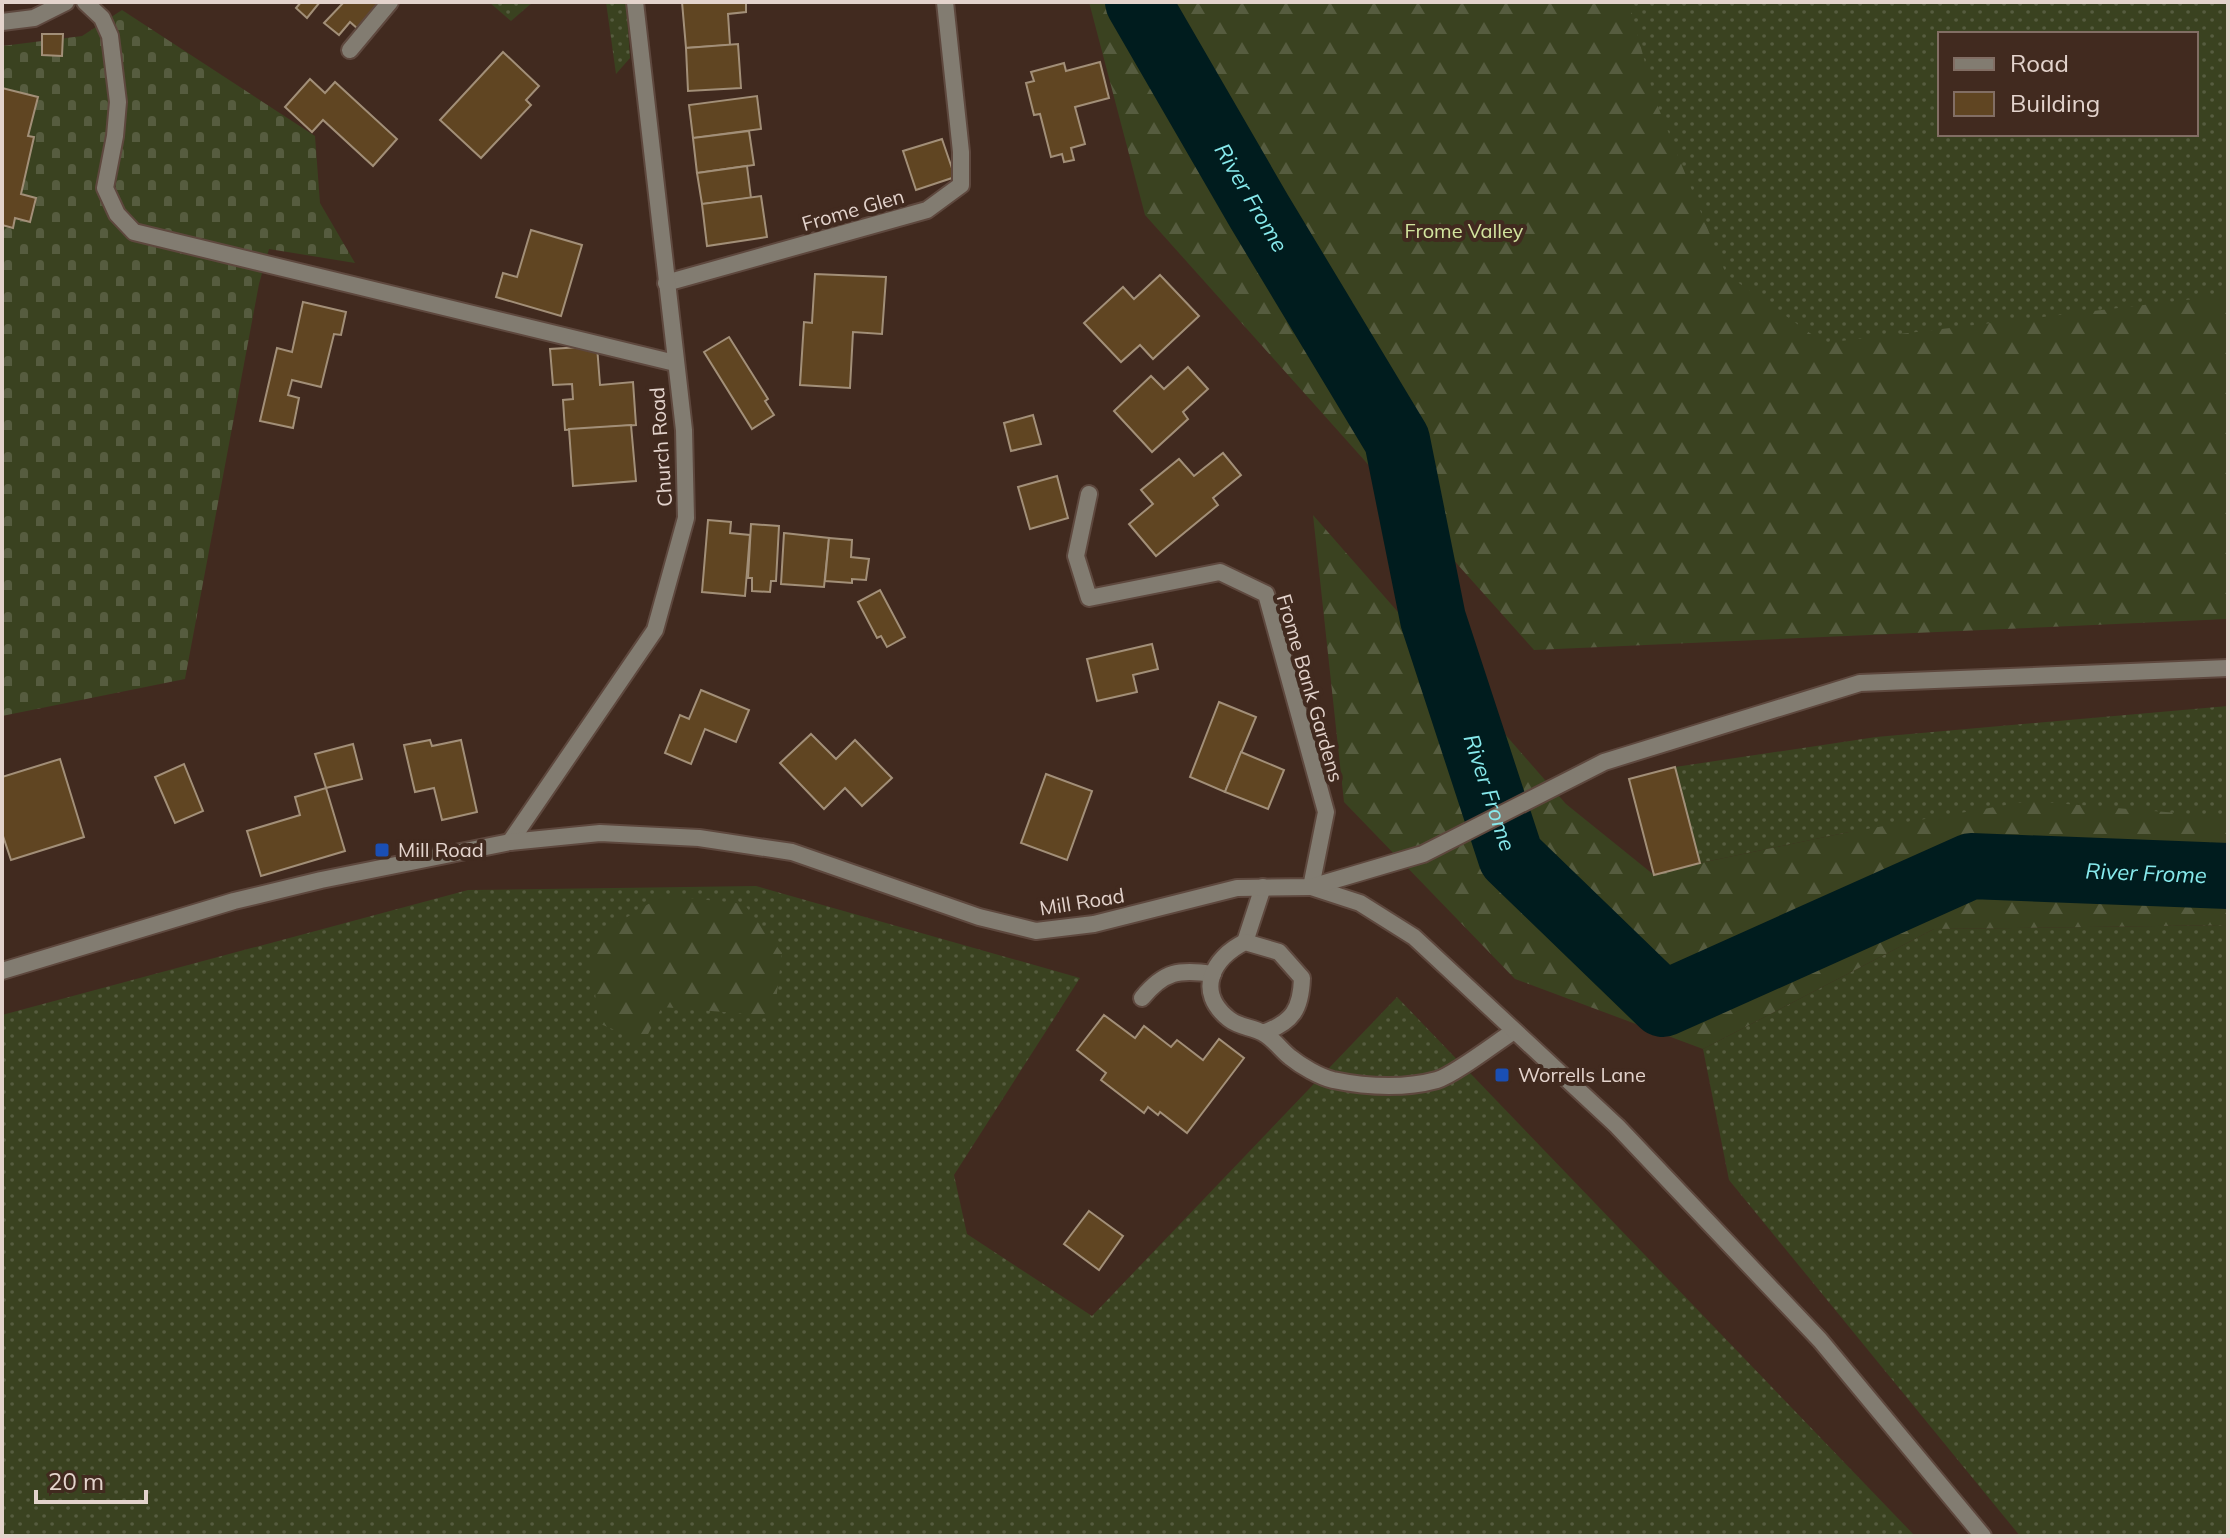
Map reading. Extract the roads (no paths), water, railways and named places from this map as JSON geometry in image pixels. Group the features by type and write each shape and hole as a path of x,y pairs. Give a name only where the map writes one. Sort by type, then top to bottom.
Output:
{"street":[{"path":"2,22 34,18 66,2"},
{"path":"85,2 102,18 110,36 118,102 105,188 117,214 134,232 675,363"},
{"path":"350,50 390,2"},
{"name":"Church Road","path":"510,842 655,630 686,518 684,430 640,97 635,2"},
{"name":"Frome Glen","path":"666,283 927,210 961,185 961,152 945,2"},
{"name":"Frome Bank Gardens","path":"1089,494 1076,556 1089,598 1220,572 1266,594 1326,812 1311,887"},
{"name":"Mill Road","path":"2,971 234,901 510,842 600,833 699,838 792,852 979,917 1036,931 1094,924 1237,888 1311,887 1423,854 1604,762 1860,683 2228,668"},
{"path":"1245,942 1263,887"},
{"path":"1311,887 1360,903 1414,937 1617,1126 1820,1340 1983,1536"},
{"path":"1263,1033 1281,1026 1294,1013 1301,996 1302,978 1279,952 1245,942 1227,951 1215,967 1210,986 1216,1002 1228,1018 1245,1028 1263,1033 1292,1059 1330,1079 1387,1087 1439,1079 1514,1031"},
{"path":"1142,998 1155,982 1169,974 1213,974"}],"waterway":[{"name":"River Frome","path":"1138,2 1397,440 1433,619 1511,857 1663,1004 1971,866 2228,876"}],"place":[{"name":"Mill Road","path":"382,850"},
{"name":"Worrells Lane","path":"1502,1075"}],"park label":[{"name":"Frome Valley","path":"1464,231"}]}
